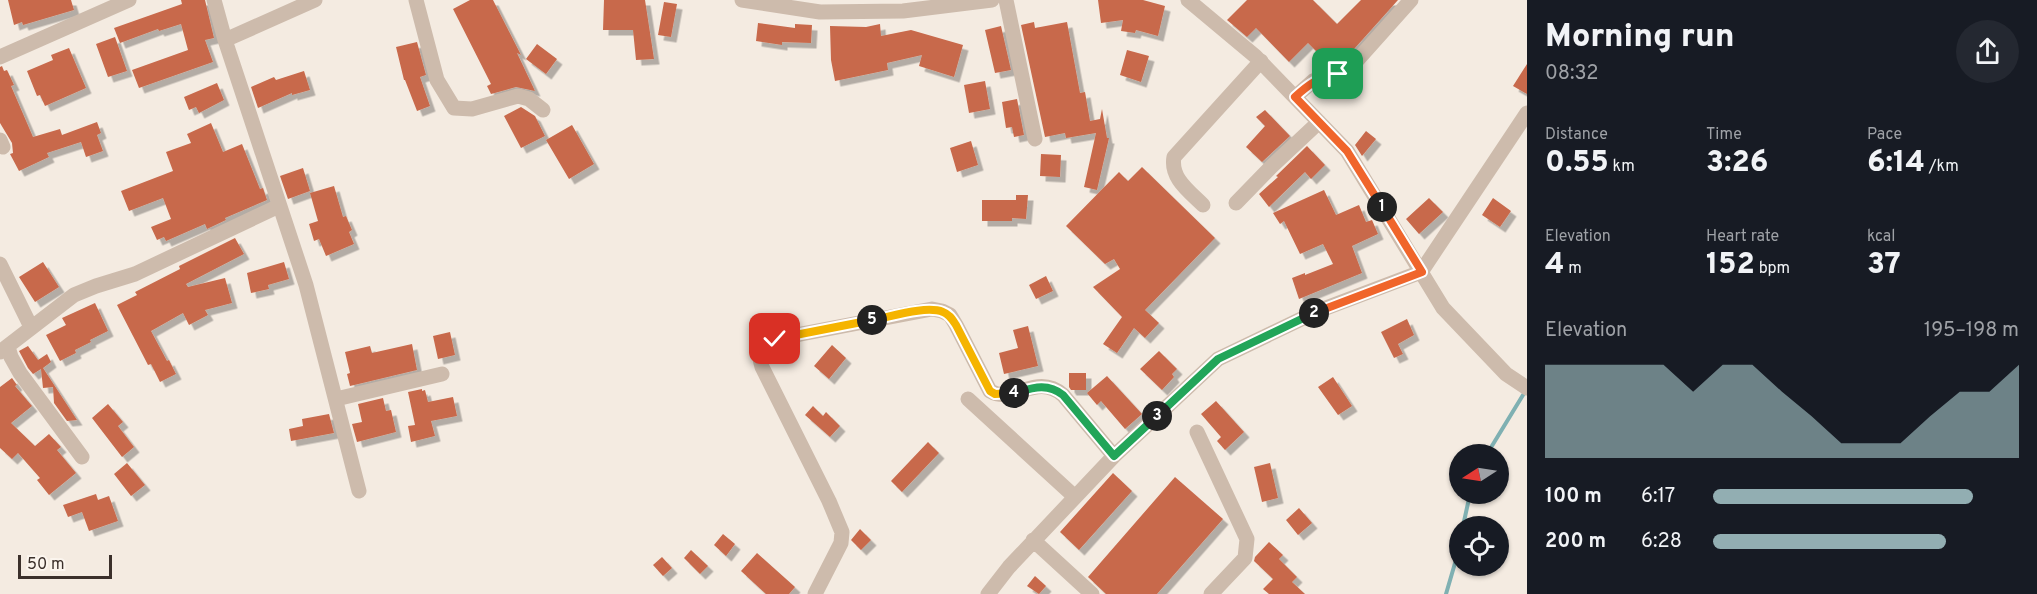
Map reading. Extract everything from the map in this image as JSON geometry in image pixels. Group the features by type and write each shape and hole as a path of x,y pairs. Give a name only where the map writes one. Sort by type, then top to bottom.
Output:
{"street":[{"path":"0,57 129,0"},
{"path":"214,0 225,40 306,285 359,491"},
{"path":"225,40 315,0"},
{"path":"416,0 437,80 454,108 472,109 518,96 529,99 543,110"},
{"path":"742,0 786,4 820,12 903,11 992,0"},
{"path":"1006,0 1035,139"},
{"path":"1188,0 1261,61 1347,151 1443,308 1506,374 1527,388"},
{"path":"1295,97 1313,81 1323,76 1338,74 1352,66 1411,0"},
{"path":"1203,205 1182,184 1174,171 1174,157 1261,61"},
{"path":"988,594 1009,567 1098,472 1218,359 1318,311 1422,272 1527,113"},
{"path":"1236,203 1319,122"},
{"path":"82,457 4,350 74,295 135,274 279,206"},
{"path":"0,264 31,327"},
{"path":"815,594 841,543 842,532 829,501 762,367 759,358 760,351 765,344 775,339 932,309 942,311 950,315 956,325 990,391 1004,395 1034,387 1047,386 1056,389 1114,456"},
{"path":"336,399 442,374"},
{"path":"968,399 1075,497"},
{"path":"1197,432 1248,539 1245,558 1211,594"},
{"path":"1034,540 1092,594"}],"building":[{"path":"8,0 71,0 74,10 23,25 22,22 14,25"},
{"path":"181,0 205,0 214,38 205,40 213,62 139,88 132,70 188,50 181,24 159,31 158,29 120,43 114,28 182,4"},
{"path":"470,0 493,0 521,55 517,53 535,91 516,87 491,94 487,86 491,84 453,9"},
{"path":"604,0 645,0 654,59 636,60 633,30 603,30"},
{"path":"1098,0 1143,0 1165,6 1158,36 1136,30 1135,33 1121,31 1123,20 1101,23"},
{"path":"1247,0 1313,0 1337,24 1361,0 1398,0 1346,58 1331,66 1308,43 1289,62 1256,28 1247,37 1227,20"},
{"path":"664,2 677,4 671,37 658,35"},
{"path":"1034,22 1035,28 1067,22 1080,93 1085,92 1090,121 1100,119 1102,109 1107,138 1109,138 1097,190 1084,187 1096,133 1066,138 1065,133 1045,137 1021,25"},
{"path":"758,23 795,28 795,24 812,25 811,43 782,42 782,45 756,41"},
{"path":"880,24 881,36 911,30 963,45 954,77 919,66 922,55 887,63 888,70 835,81 831,60 830,26 866,27"},
{"path":"1001,26 1011,70 995,73 985,30"},
{"path":"115,37 127,71 108,77 96,44"},
{"path":"417,42 426,75 420,77 430,106 417,111 404,80 396,47"},
{"path":"537,44 557,59 546,74 526,59"},
{"path":"69,48 86,88 45,106 40,95 37,96 27,71 53,60 51,55"},
{"path":"1127,50 1149,56 1141,82 1120,75"},
{"path":"1527,64 1527,94 1513,86"},
{"path":"2,66 4,71 7,70 14,85 11,86 33,137 60,129 62,135 97,122 101,133 97,135 103,151 86,157 81,142 47,153 49,157 19,171 10,154 13,153 12,143 0,123 0,67"},
{"path":"304,71 310,90 292,95 292,93 258,108 251,87 274,77 276,80"},
{"path":"985,81 990,109 969,113 964,85"},
{"path":"217,83 224,100 199,113 196,107 189,110 184,97"},
{"path":"1017,99 1024,135 1014,137 1012,127 1006,128 1002,102"},
{"path":"521,107 535,116 545,136 521,148 504,116"},
{"path":"1265,110 1290,136 1262,162 1246,147 1265,126 1256,117"},
{"path":"211,123 223,152 242,144 260,189 263,188 267,200 225,218 226,220 207,229 205,224 166,241 164,237 157,240 151,227 171,219 163,198 129,211 121,191 173,171 166,152 191,143 187,134"},
{"path":"572,125 594,164 569,179 546,140"},
{"path":"1366,131 1376,139 1362,156 1355,145"},
{"path":"971,141 978,165 957,172 950,148"},
{"path":"1307,146 1325,165 1311,179 1305,172 1269,207 1259,194"},
{"path":"1041,154 1061,155 1060,177 1040,176"},
{"path":"1142,167 1215,238 1145,310 1159,323 1145,338 1134,328 1117,353 1103,344 1122,317 1093,287 1120,269 1114,259 1105,264 1066,226 1119,172 1128,181"},
{"path":"303,168 310,191 288,199 280,176"},
{"path":"334,186 343,217 346,216 352,230 349,232 354,244 326,256 319,239 314,241 309,224 318,221 310,193"},
{"path":"1324,190 1336,215 1359,205 1366,222 1372,220 1378,234 1352,246 1362,273 1299,299 1292,278 1333,264 1323,244 1300,254 1284,221 1280,224 1273,213"},
{"path":"1016,195 1028,195 1026,219 982,221 982,200 1016,200"},
{"path":"1429,198 1443,212 1419,234 1406,219"},
{"path":"1493,198 1511,211 1500,227 1482,215"},
{"path":"235,238 244,254 186,284 188,287 225,278 232,303 205,310 208,315 189,325 183,313 151,331 176,374 160,382 151,364 148,365 117,305 137,295 135,292 180,269 179,266"},
{"path":"43,262 59,287 35,302 19,277"},
{"path":"284,262 289,279 268,285 269,289 251,293 247,273"},
{"path":"1046,276 1053,291 1036,299 1029,285"},
{"path":"95,303 108,331 90,340 91,342 75,350 76,353 60,361 46,335 66,325 62,318"},
{"path":"1407,319 1414,335 1398,344 1403,354 1394,358 1381,332"},
{"path":"1028,326 1038,366 1004,374 999,353 1018,348 1013,330"},
{"path":"450,332 455,355 438,359 433,336"},
{"path":"412,344 417,370 350,386 347,374 350,373 345,352 370,346 372,353"},
{"path":"832,345 846,358 829,379 814,366"},
{"path":"28,346 38,360 47,354 51,362 43,368 77,420 67,421 54,403 53,387 43,388 41,369 33,374 28,368 19,351"},
{"path":"1159,351 1177,369 1172,374 1174,377 1162,390 1140,369"},
{"path":"1069,373 1086,373 1086,390 1071,390"},
{"path":"1107,376 1142,414 1125,429 1101,401 1097,405 1087,393"},
{"path":"1333,377 1352,406 1338,415 1318,387"},
{"path":"12,378 17,385 15,386 32,406 11,423 35,446 49,434 61,447 57,450 76,473 49,495 37,480 40,478 18,453 12,459 0,448 0,387"},
{"path":"422,389 422,391 425,390 428,402 453,397 457,416 431,421 435,436 411,442 408,426 415,425 408,392"},
{"path":"383,398 386,411 391,410 396,432 357,442 352,424 362,422 358,404"},
{"path":"1216,401 1244,432 1225,450 1217,441 1221,437 1201,414"},
{"path":"108,404 123,422 118,426 134,447 122,457 92,418"},
{"path":"813,406 823,416 826,412 840,426 830,437 805,415"},
{"path":"329,414 334,433 291,441 289,429 303,426 302,419"},
{"path":"928,442 939,453 902,492 891,481"},
{"path":"127,463 145,485 131,496 114,474"},
{"path":"1270,463 1278,498 1262,502 1254,467"},
{"path":"1113,473 1132,491 1079,550 1060,532"},
{"path":"1175,477 1223,519 1157,594 1106,594 1088,577"},
{"path":"96,494 98,500 109,496 118,521 89,531 82,512 68,517 63,505"},
{"path":"1299,508 1312,523 1298,535 1286,520"},
{"path":"860,529 871,540 861,550 851,540"},
{"path":"723,534 735,544 726,556 714,545"},
{"path":"1269,542 1283,555 1279,559 1297,577 1292,582 1305,594 1269,594 1263,589 1273,579 1254,561"},
{"path":"691,550 708,566 700,574 684,558"},
{"path":"757,553 795,587 789,594 766,594 741,571"},
{"path":"662,557 672,568 663,576 653,565"},
{"path":"1035,576 1046,586 1039,594 1027,586"}],"waterway":[{"path":"1493,444 1523,395"},
{"path":"1465,516 1468,504"},
{"path":"1446,594 1451,576"}],"route":[{"path":"775,339 932,309 942,311 950,315 956,325 990,391 1004,395 1034,387 1047,386 1056,389 1114,456 1218,359 1318,311 1422,272 1347,151 1295,97 1313,81 1323,76 1338,74"}]}
